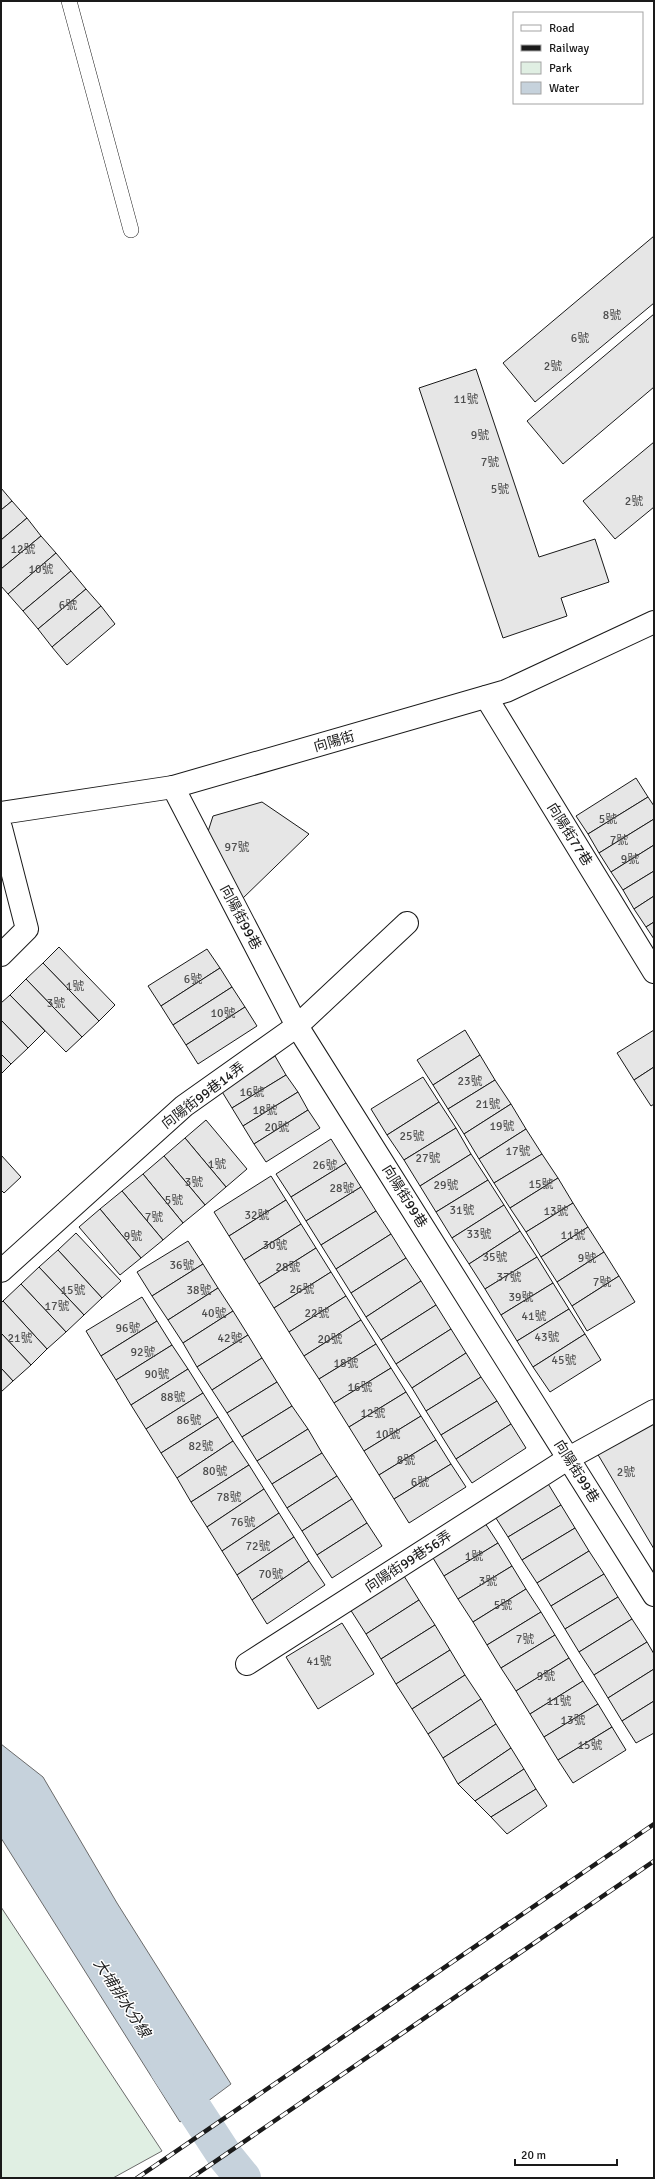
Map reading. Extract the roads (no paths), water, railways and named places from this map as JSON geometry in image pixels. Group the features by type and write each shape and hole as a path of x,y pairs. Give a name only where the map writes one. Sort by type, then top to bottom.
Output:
{"street":[{"name":"向陽街","path":"1,813 172,787 486,697 506,691 654,622"},
{"name":"向陽街77巷","path":"486,697 654,972"},
{"name":"向陽街99巷","path":"172,787 297,1026 654,1595"},
{"path":"1,828 27,930 1,955"},
{"name":"向陽街99巷14弄","path":"1,1271 184,1106 297,1026 407,923"},
{"name":"向陽街99巷56弄","path":"246,1664 569,1458 654,1411"}],"lane":[{"path":"69,1 131,230"}],"water":[{"path":"1,1744 43,1777 117,1903 231,2084 180,2122 1,1838"}],"waterway":[{"name":"大埔排水分線","path":"168,2069 225,2156 243,2178"}],"railway":[{"path":"137,2178 654,1824"},
{"path":"191,2178 654,1861"}]}
